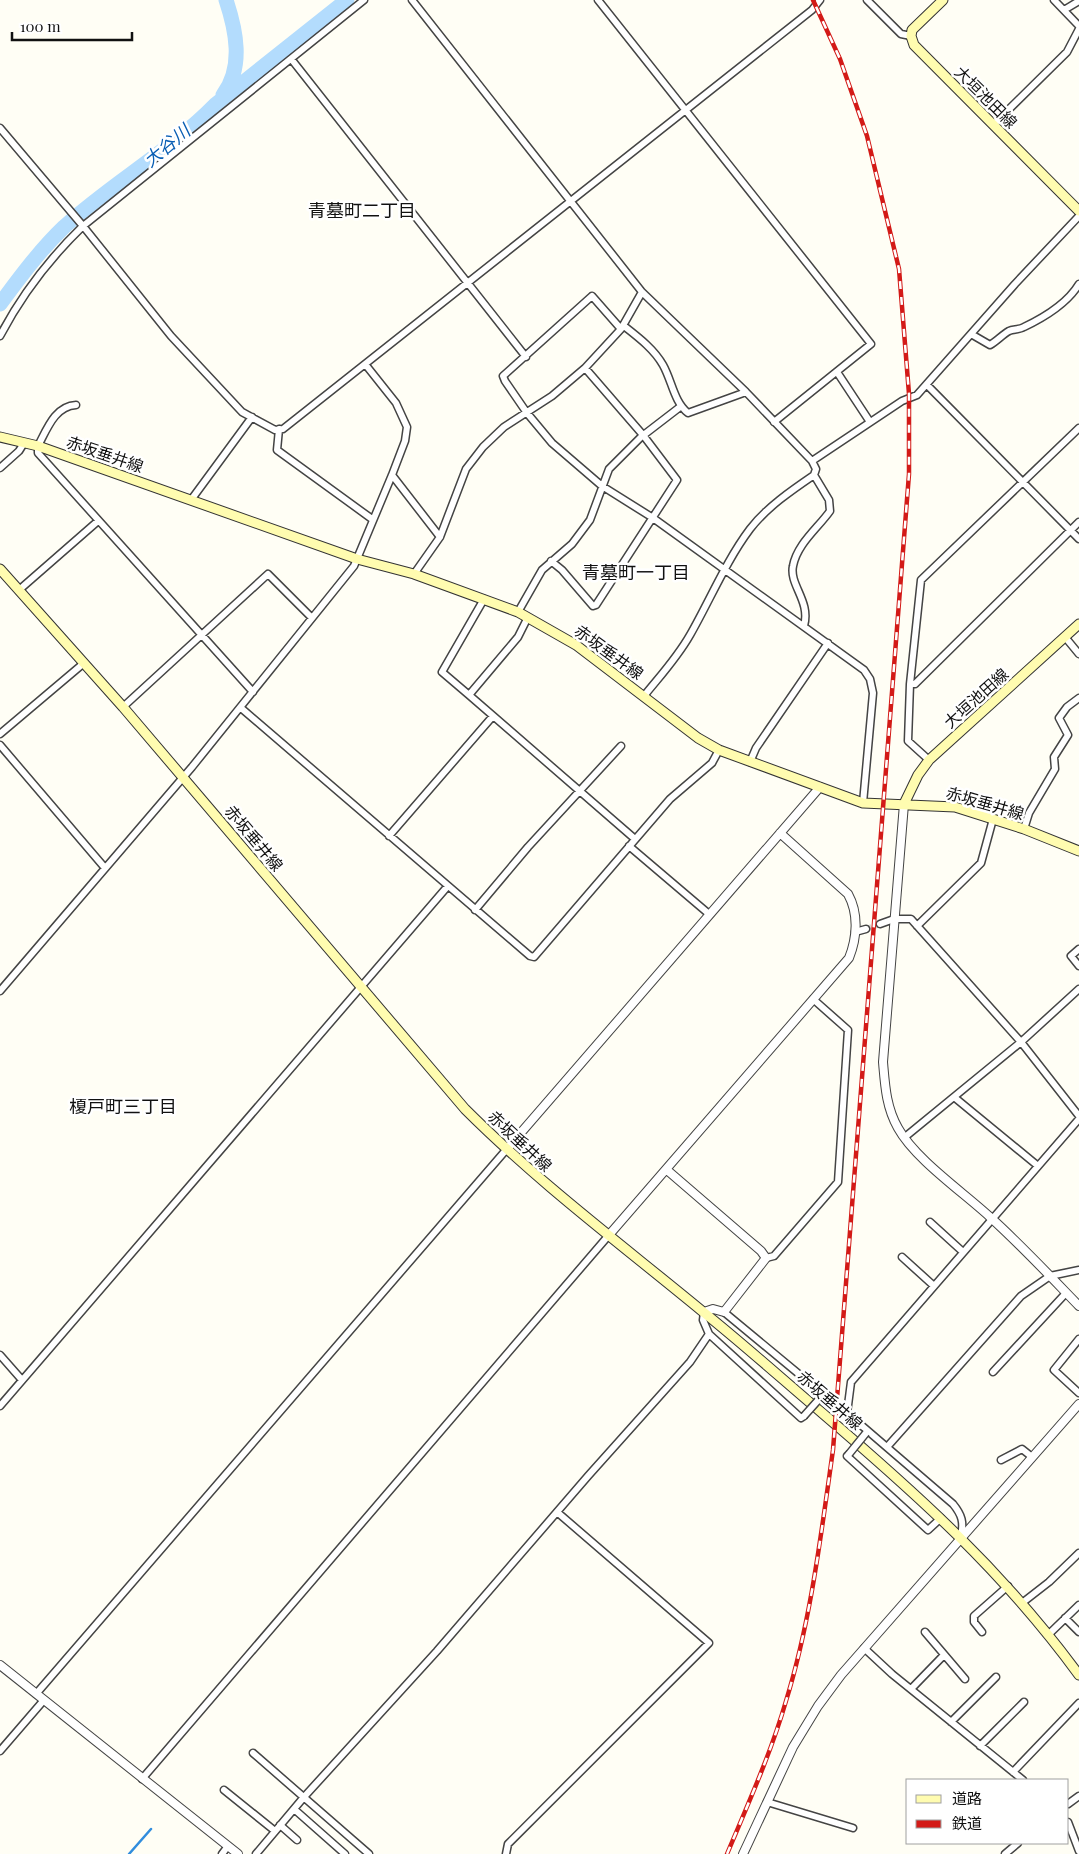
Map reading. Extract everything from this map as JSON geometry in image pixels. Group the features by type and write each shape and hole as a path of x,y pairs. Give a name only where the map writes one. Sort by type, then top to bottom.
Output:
{"main road":[{"path":"910,36 912,30 943,0"},
{"name":"大垣池田線","path":"910,36 914,45 1079,211"},
{"name":"赤坂垂井線","path":"0,438 38,446 357,558 414,574 518,612 576,645 698,738 719,750 750,762 863,803 955,807 1024,829 1079,851"},
{"name":"赤坂垂井線","path":"0,569 84,662 465,1109 506,1150 704,1312 911,1489 962,1537 1008,1586 1049,1634 1079,1675"},
{"name":"大垣池田線","path":"904,804 918,775 930,760 1079,624"}],"street":[{"path":"0,336 27,293 82,224 260,82 292,60 364,0"},
{"path":"412,0 642,292 746,392 812,461 816,469 814,475 784,495 751,527 725,570 690,636 669,667 644,696"},
{"path":"598,0 871,344 774,422"},
{"path":"0,128 82,224 171,336 242,412 275,430 284,429 812,10 820,0"},
{"path":"867,0 901,34 910,36"},
{"path":"993,125 1067,52 1079,29 1054,0"},
{"path":"1064,10 1079,1"},
{"path":"292,60 526,357"},
{"path":"812,461 902,401 917,395 1079,216"},
{"path":"971,334 990,345 1009,331 1022,329 1054,310 1075,291 1079,284"},
{"path":"414,574 440,537 466,469 483,446 504,426 552,396 585,368 623,328 642,292"},
{"path":"746,392 688,413 680,407 662,363 652,350 623,328 592,296 503,376 527,413 552,443 602,486 653,518 864,670 870,679 873,693 863,803"},
{"path":"0,991 183,777 346,577 357,558 405,441 406,427 396,403 365,364"},
{"path":"552,561 593,606 596,605 677,480 643,436 585,368"},
{"path":"837,372 870,422"},
{"path":"927,385 1022,484 1079,539"},
{"path":"76,405 66,405 58,411 38,446 38,453 201,636 254,692"},
{"path":"518,612 542,570 572,544 590,520 609,470 643,436 680,407"},
{"path":"191,500 252,417"},
{"path":"930,760 908,741 910,684 921,580 1079,428"},
{"path":"279,429 277,450 372,518"},
{"path":"0,468 19,451 24,443"},
{"path":"392,475 440,537"},
{"path":"804,626 807,615 793,576 792,566 810,534 830,511 829,500 814,475"},
{"path":"19,590 98,521"},
{"path":"910,684 915,684 1079,522"},
{"path":"122,707 268,574 312,618"},
{"path":"484,599 442,672 635,839"},
{"path":"469,695 518,637 528,617"},
{"path":"1065,637 1079,654"},
{"path":"750,762 756,748 828,643"},
{"path":"0,734 84,662"},
{"path":"1024,829 1029,813 1054,769 1054,757 1068,734 1059,718 1067,707 1079,698"},
{"path":"240,708 447,887 530,956 534,956 676,793 712,763 719,750"},
{"path":"389,836 493,716"},
{"path":"0,745 105,868"},
{"path":"475,910 578,790 621,746"},
{"path":"36,1694 820,787"},
{"path":"904,804 882,1062 885,1093 890,1113 904,1137 922,1157 992,1219 1079,1306"},
{"path":"917,926 981,863 993,819"},
{"path":"142,1778 608,1235 667,1170 849,958 855,943 855,907 848,894 780,833"},
{"path":"629,846 709,914"},
{"path":"0,1406 447,887"},
{"path":"880,924 894,919 911,919 1021,1042 1079,1118 851,1382 847,1413 887,1446 960,1513 964,1523 962,1537"},
{"path":"855,932 866,929"},
{"path":"1079,949 1071,956 1079,966"},
{"path":"904,1137 1021,1042 1079,990"},
{"path":"724,1312 766,1258 774,1256 838,1182 848,1030 813,999"},
{"path":"954,1097 1038,1166"},
{"path":"667,1170 761,1250 766,1258"},
{"path":"930,1222 963,1252"},
{"path":"902,1257 934,1286"},
{"path":"887,1446 1021,1296 1050,1276 1079,1270"},
{"path":"993,1372 1066,1293"},
{"path":"713,1309 724,1312 824,1394 801,1418 709,1334 703,1320 704,1312 713,1309"},
{"path":"256,1854 304,1797 437,1652 557,1512 690,1362 709,1334"},
{"path":"1079,1340 1054,1370 1079,1393"},
{"path":"0,1355 22,1380"},
{"path":"743,1854 793,1747 818,1706 864,1648 1079,1404"},
{"path":"868,1432 847,1456 928,1530 941,1518"},
{"path":"1001,1460 1022,1449 1032,1457"},
{"path":"506,1854 508,1844 709,1642 557,1512"},
{"path":"1022,1603 1049,1582 1079,1553"},
{"path":"982,1632 974,1622 974,1616 1008,1586"},
{"path":"1049,1634 1079,1605"},
{"path":"1065,1618 1079,1632"},
{"path":"925,1632 965,1679"},
{"path":"864,1648 911,1690 1022,1779"},
{"path":"911,1690 944,1655"},
{"path":"0,1665 238,1854"},
{"path":"951,1722 996,1677"},
{"path":"0,1751 44,1700"},
{"path":"980,1746 1024,1702"},
{"path":"1013,1772 1079,1703"},
{"path":"253,1753 370,1854"},
{"path":"224,1790 275,1831"},
{"path":"767,1802 853,1828"},
{"path":"294,1809 345,1854"},
{"path":"280,1825 297,1840"},
{"path":"1069,1825 1079,1850"},
{"path":"1005,1854 1017,1844"},
{"path":"222,1854 228,1846"}],"waterway":[{"path":"223,95 230,84 236,61 235,36 226,0"},
{"name":"大谷川","path":"0,304 38,254 82,211 179,137 216,104 347,0"},
{"path":"129,1854 151,1829"}],"tunnel":[{"path":"866,929 880,924"}],"railway":[{"path":"727,1854 759,1778 795,1670 809,1608 833,1450 909,474 909,394 899,269 867,136 840,59 813,0"}],"district":[{"name":"青墓町二丁目","path":"362,211"},
{"name":"青墓町一丁目","path":"636,573"},
{"name":"榎戸町三丁目","path":"123,1107"}]}
